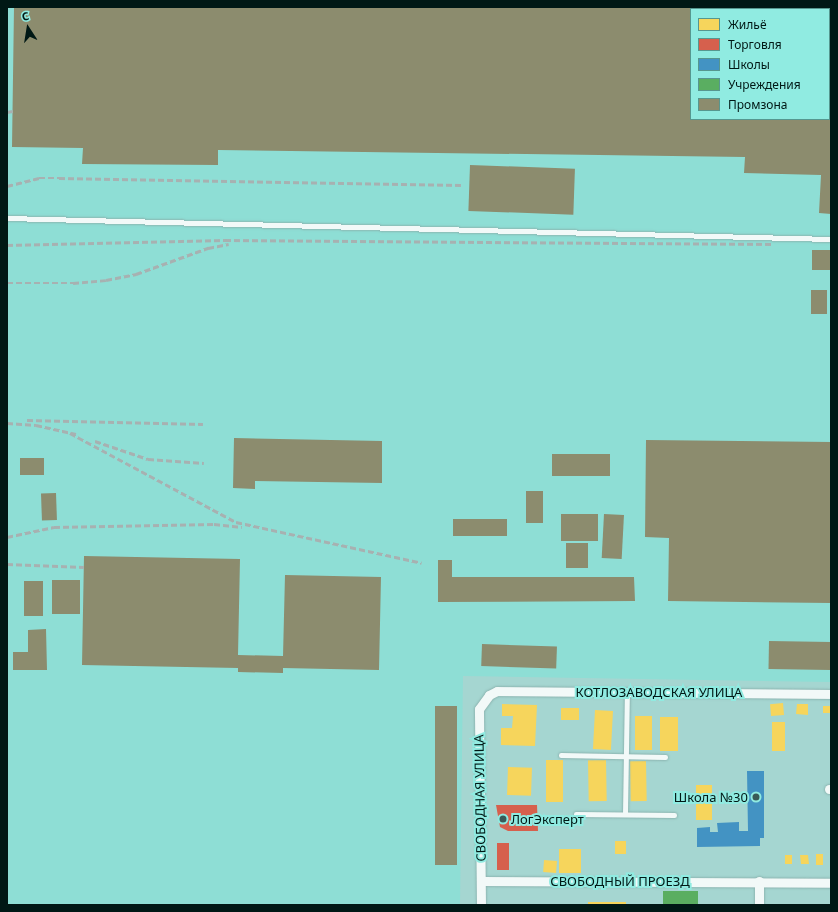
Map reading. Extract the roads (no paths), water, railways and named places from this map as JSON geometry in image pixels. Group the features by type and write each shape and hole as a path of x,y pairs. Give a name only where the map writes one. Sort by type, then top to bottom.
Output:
{"street":[{"name":"КОТЛОЗАВОДСКАЯ УЛИЦА","path":"488,695 497,691 831,694"},
{"name":"СВОБОДНАЯ УЛИЦА","path":"481,905 479,709 488,695"},
{"name":"СВОБОДНЫЙ ПРОЕЗД","path":"481,881 759,881 831,883"},
{"path":"759,881 759,905"}],"lane":[{"path":"7,218 831,239"},
{"path":"625,814 627,692"},
{"path":"562,755 665,757"},
{"path":"576,814 674,814"}],"railway":[{"path":"7,112 13,111"},
{"path":"7,186 39,178 461,185"},
{"path":"7,245 225,240 774,244"},
{"path":"7,283 73,283 106,280 136,274 208,248 229,244"},
{"path":"27,420 203,424"},
{"path":"7,423 36,425 76,434"},
{"path":"70,433 236,522 422,563"},
{"path":"95,441 148,459 204,463"},
{"path":"7,537 54,527 214,524 242,527"},
{"path":"7,564 84,567"}],"place":[{"name":"Школа №30","path":"756,797"},
{"name":"ЛогЭксперт","path":"503,819"}]}
